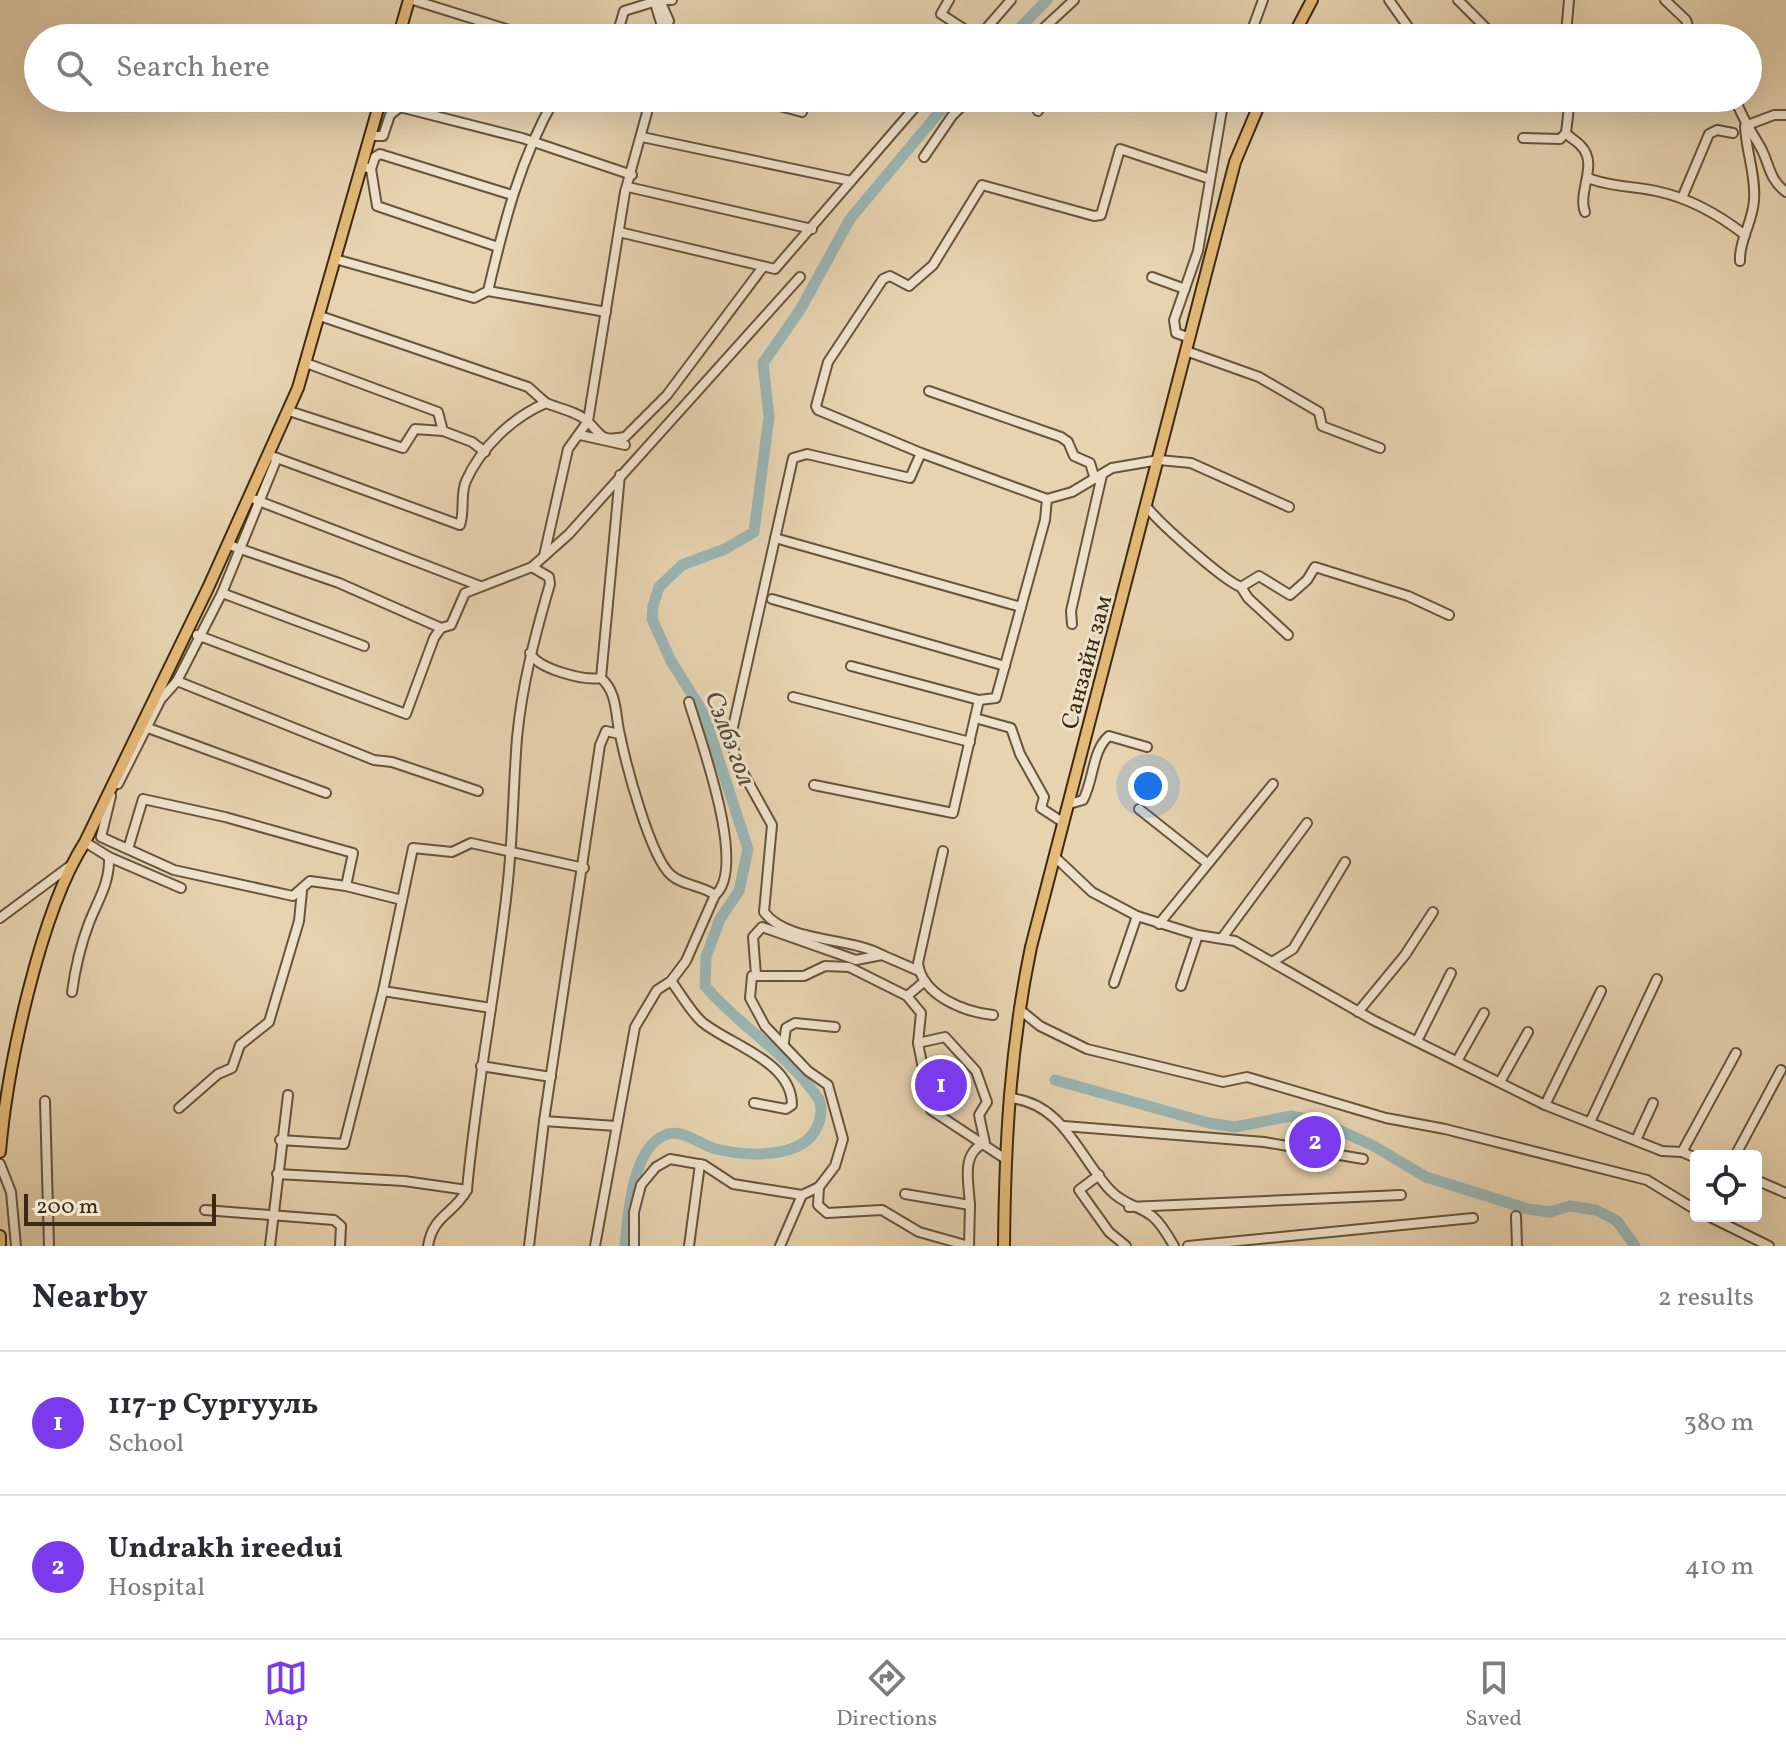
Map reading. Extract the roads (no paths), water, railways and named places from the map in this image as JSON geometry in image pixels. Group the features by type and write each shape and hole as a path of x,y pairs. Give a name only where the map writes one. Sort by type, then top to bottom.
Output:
{"main road":[{"path":"403,24 411,0"},
{"path":"1299,24 1312,0"},
{"path":"0,1152 9,1080 56,902 70,866 234,547 248,497 273,456 306,363 335,259 366,168 377,112"},
{"name":"Санзайн зам","path":"1004,1246 1004,1158 1018,1008 1235,162 1256,112"},
{"path":"0,1236 0,1246"}],"street":[{"path":"411,0 489,24"},
{"path":"620,24 624,11 672,0"},
{"path":"949,0 941,14 956,24"},
{"path":"990,24 1011,0"},
{"path":"1048,24 1074,0"},
{"path":"1254,24 1263,0"},
{"path":"1389,0 1406,24"},
{"path":"1458,0 1482,24"},
{"path":"1567,24 1569,0"},
{"path":"1665,0 1687,24"},
{"path":"657,1 669,21 665,24"},
{"path":"370,136 383,136 392,112"},
{"path":"420,112 531,140 632,175"},
{"path":"488,291 512,195 531,140 547,112"},
{"path":"544,556 568,449 584,429 628,187 648,112"},
{"path":"619,232 763,267 778,267 911,112"},
{"path":"924,157 956,112"},
{"path":"1190,338 1174,330 1198,251 1222,112"},
{"path":"1523,138 1560,139 1566,133 1568,112"},
{"path":"1740,112 1745,126 1760,145 1771,178 1786,192"},
{"path":"1745,126 1774,115 1786,115"},
{"path":"1740,261 1754,201 1754,173 1745,143 1745,126"},
{"path":"1682,198 1709,134 1717,130 1733,133"},
{"path":"1566,133 1584,148 1588,178 1582,203 1585,212"},
{"path":"642,137 851,181"},
{"path":"1210,179 1120,149 1101,215 1094,216 985,184 933,265 914,283 905,285 886,276 883,279 828,362 816,406 921,453 1047,499 1072,492 1112,468 1159,460 1191,463 1289,507"},
{"path":"498,247 377,206 366,168 380,154 512,195"},
{"path":"1588,178 1682,198 1704,206 1745,235"},
{"path":"628,187 812,229"},
{"path":"335,259 474,298 488,291 606,312"},
{"path":"584,429 613,439 625,437 667,395 763,267"},
{"path":"197,635 406,714 434,638 441,628 451,625 465,593 532,567 569,534 800,277"},
{"path":"1152,277 1185,289"},
{"path":"320,316 528,387 584,429 625,445"},
{"path":"1186,351 1269,382 1319,412 1322,426 1380,448"},
{"path":"306,363 438,412 443,431"},
{"path":"929,391 1061,437 1068,442 1074,456 1090,463 1098,476 1071,611 1072,624"},
{"path":"402,900 310,881 293,896 195,876 101,837 110,792 148,728 161,699 177,681 197,635 222,593 234,547 260,501 273,456 460,525 465,511 464,484 485,452 522,413 546,403"},
{"path":"289,411 403,448 415,429 443,431 472,442 485,452"},
{"path":"921,453 910,478 807,454 796,455 731,736 736,760 772,825 763,909 774,922 838,944 867,947 919,971 925,981 968,1012 993,1015"},
{"path":"601,678 620,475"},
{"path":"248,497 419,560 480,586"},
{"path":"851,666 979,700 996,698 1045,520 1047,499"},
{"path":"1147,507 1228,583 1241,587 1248,598 1288,635"},
{"path":"775,538 1021,607"},
{"path":"234,547 339,583 441,628"},
{"path":"428,1246 437,1220 460,1202 467,1190 481,1066 512,852 517,743 530,652 551,579 532,567"},
{"path":"1241,587 1259,576 1290,595 1307,580 1315,567 1408,596 1449,615"},
{"path":"222,593 364,646"},
{"path":"772,599 1005,666"},
{"path":"530,652 542,665 591,679 601,678"},
{"path":"601,678 611,688 619,734 641,812 666,868 679,880 702,886 715,895"},
{"path":"177,681 374,760 392,762 478,791"},
{"path":"793,697 970,742"},
{"path":"814,785 953,813 979,700"},
{"path":"595,1246 635,1027 657,990 671,981 686,961 715,895 725,883 724,827 689,702"},
{"path":"975,718 1011,728 1020,754 1044,797 1041,808 1064,823"},
{"path":"148,728 326,793"},
{"path":"529,1246 544,1121 602,737 610,730 619,734"},
{"path":"1069,804 1083,800 1090,788 1101,743 1109,736 1147,747"},
{"path":"1159,924 1273,784"},
{"path":"128,849 143,799 225,817 353,853 346,886"},
{"path":"1139,809 1207,863"},
{"path":"1222,938 1307,823"},
{"path":"85,842 109,857 181,888"},
{"path":"280,1140 344,1144 383,991 413,848 452,852 466,842 584,868"},
{"path":"919,971 943,851"},
{"path":"72,992 90,920 100,904 110,872 109,857"},
{"path":"1055,857 1092,892 1137,916 1198,935 1222,938 1272,962 1358,1012 1545,1105 1662,1151 1690,1155"},
{"path":"1272,962 1293,949 1345,862"},
{"path":"0,918 70,866"},
{"path":"179,1108 218,1074 232,1068 240,1045 269,1022 299,921 302,891"},
{"path":"1358,1012 1405,955 1433,912"},
{"path":"1114,983 1137,916"},
{"path":"756,975 753,937 762,927 856,960 882,955"},
{"path":"1181,986 1198,935"},
{"path":"634,1246 634,1212 641,1185 656,1167 670,1159 700,1164 733,1184 802,1195 819,1187 835,1166 843,1139 836,1104 828,1085 808,1071 784,1042 765,1026 750,998 752,976 756,975 804,976 825,966 849,967 907,996 921,1013 918,1043 929,1085 931,1110 937,1118 985,1143 1004,1158"},
{"path":"1417,1041 1451,973"},
{"path":"1590,1122 1657,979"},
{"path":"671,981 701,1021 779,1072 792,1095 792,1105 786,1109 754,1103"},
{"path":"907,996 925,981"},
{"path":"383,991 491,1008"},
{"path":"1545,1105 1601,991"},
{"path":"1018,1008 1040,1026 1087,1049 1115,1058 1223,1082 1247,1077 1386,1118 1445,1129 1647,1180 1690,1206"},
{"path":"1457,1061 1484,1013"},
{"path":"784,1042 786,1028 795,1023 835,1027"},
{"path":"1500,1082 1528,1032"},
{"path":"918,1043 945,1037 976,1071 987,1102 979,1115 985,1143"},
{"path":"1682,1152 1736,1053"},
{"path":"481,1066 551,1077"},
{"path":"1738,1150 1781,1070"},
{"path":"270,1246 280,1140 288,1095"},
{"path":"1010,1098 1036,1106 1064,1126 1099,1175 1129,1207 1150,1215 1174,1246"},
{"path":"45,1101 49,1246"},
{"path":"1636,1140 1653,1103"},
{"path":"544,1121 616,1126"},
{"path":"1064,1126 1157,1136 1253,1141 1363,1159"},
{"path":"819,1187 818,1205 827,1213 882,1210 919,1232 969,1246 967,1163 972,1151 985,1143"},
{"path":"0,1164 11,1192 16,1246"},
{"path":"689,1246 700,1164"},
{"path":"277,1174 404,1181 467,1190"},
{"path":"1099,1175 1079,1190 1109,1232 1126,1246"},
{"path":"1762,1183 1786,1193"},
{"path":"905,1194 970,1205"},
{"path":"780,1246 802,1195"},
{"path":"1129,1207 1401,1195"},
{"path":"205,1210 339,1222 340,1246"},
{"path":"1516,1216 1517,1246"},
{"path":"1188,1246 1473,1218"},
{"path":"1720,1222 1769,1246"}],"waterway":[{"name":"Сэлбэ гол","path":"1024,24 1047,0"},
{"name":"Сэлбэ гол","path":"625,1246 634,1184 645,1154 654,1142 672,1133 728,1151 772,1153 787,1150 810,1138 820,1120 820,1101 806,1082 705,986 706,957 720,919 739,891 748,849 704,714 671,661 652,619 653,606 659,587 682,565 725,549 754,532 769,417 763,363 800,310 850,219 939,112"},
{"path":"1055,1080 1209,1123 1235,1127 1291,1116 1321,1122 1372,1145 1426,1177 1528,1209 1550,1212 1570,1206 1596,1210 1617,1221 1635,1246"}],"place":[{"name":"117-р Сургууль","path":"941,1085"},
{"name":"Undrakh ireedui","path":"1315,1142"}]}
